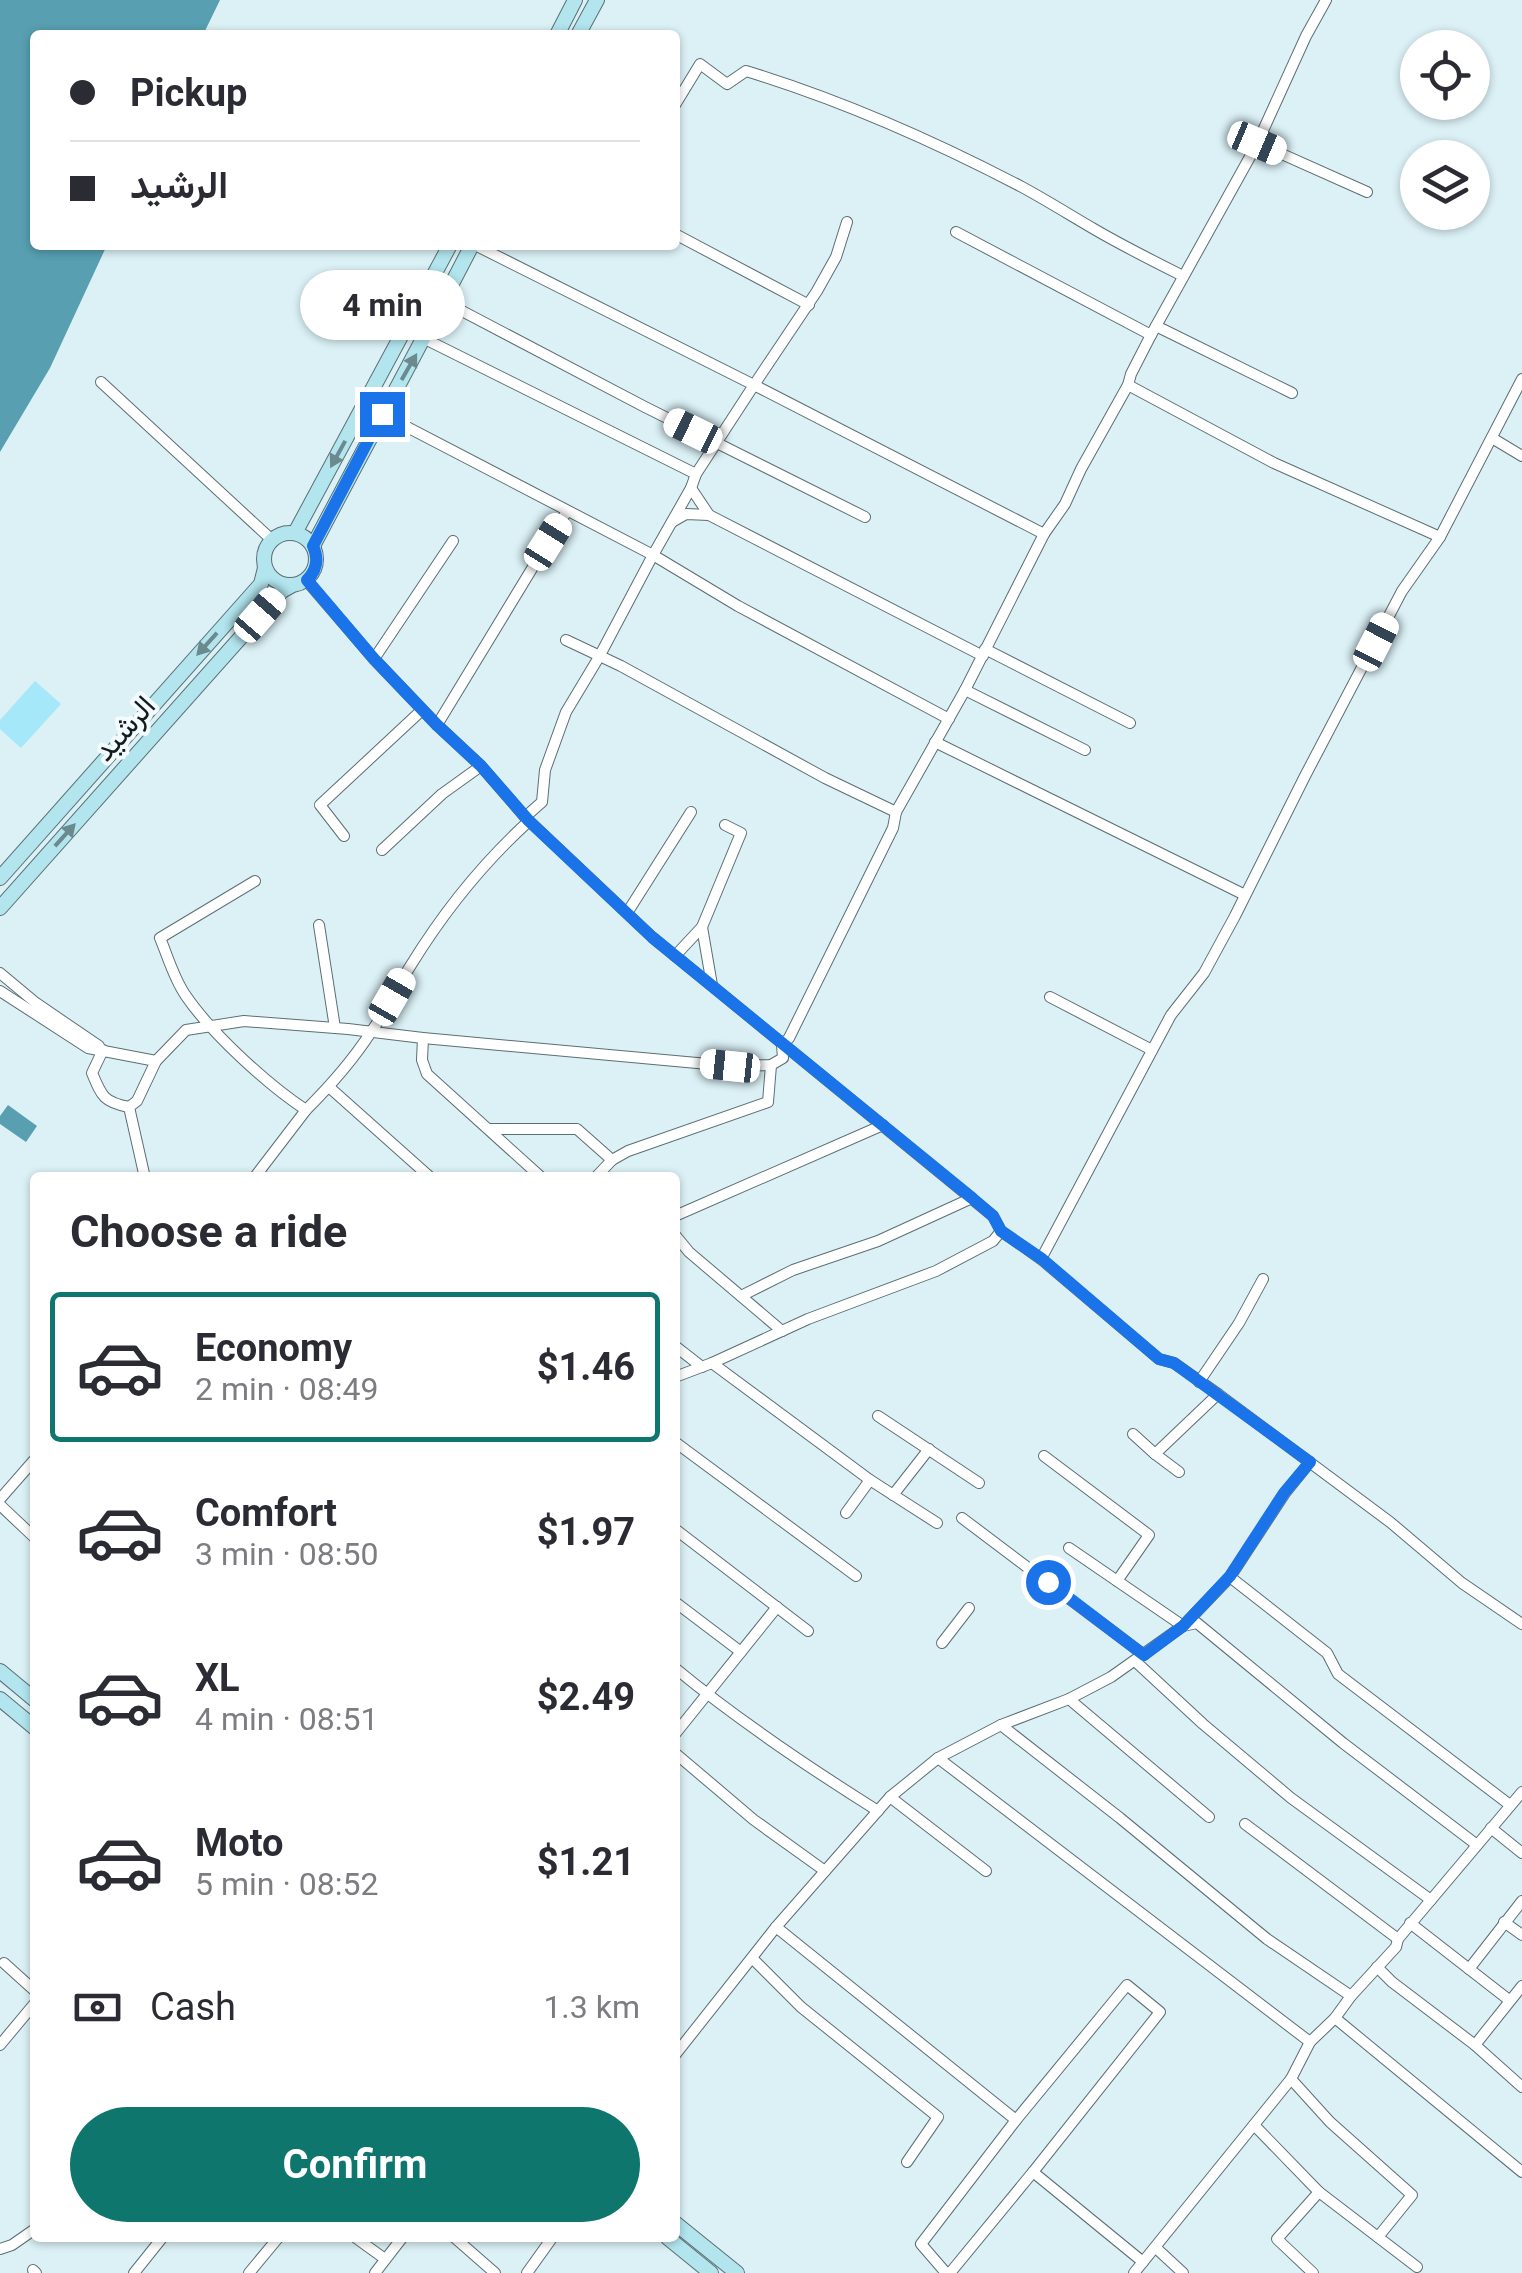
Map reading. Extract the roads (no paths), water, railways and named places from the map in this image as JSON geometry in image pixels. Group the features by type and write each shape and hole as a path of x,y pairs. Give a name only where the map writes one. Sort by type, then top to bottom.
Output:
{"main road":[{"path":"560,30 575,0"},
{"path":"581,30 596,0"},
{"path":"295,533 447,250"},
{"path":"313,546 471,250"},
{"path":"295,533 313,546 316,568 307,580 291,586 278,583 268,574 264,553 279,535 295,533"},
{"name":"الرشيد","path":"0,878 261,584 265,568"},
{"name":"الرشيد","path":"0,908 282,591 291,586"},
{"path":"0,1671 30,1696"},
{"path":"0,1699 30,1724"},
{"path":"680,2227 737,2273"},
{"path":"673,2242 711,2273"}],"street":[{"path":"104,1050 92,1073 101,1095 113,1104 129,1107 137,1101 156,1060 186,1030 244,1021 730,1066 771,1066 783,1058 782,1045 885,846 896,812 966,690 1044,534 1065,504 1153,331 1257,143 1326,0"},
{"path":"680,97 700,64 726,84 746,71 787,83 945,149 1183,276"},
{"path":"1257,143 1367,192"},
{"path":"259,1172 372,1031 412,962 454,904 542,802 545,770 566,712 600,657 696,474 836,258 846,222"},
{"path":"956,232 1153,331 1292,393"},
{"path":"680,237 809,305"},
{"path":"484,250 1044,534"},
{"path":"443,301 865,517"},
{"path":"425,338 696,474"},
{"path":"1042,1259 1171,1015 1204,973 1402,591 1440,537 1522,379"},
{"path":"101,382 272,540"},
{"path":"1128,385 1274,463 1440,537"},
{"path":"382,414 568,510 949,719"},
{"path":"1492,438 1522,456"},
{"path":"691,488 709,515"},
{"path":"437,725 568,510"},
{"path":"672,523 686,514 709,515 1130,723"},
{"path":"374,659 453,541"},
{"path":"307,580 374,659 481,766 527,819 712,987 972,1198 993,1216 1001,1231 1042,1259 1159,1359 1174,1363 1218,1394 1390,1522 1462,1583 1522,1624"},
{"path":"566,640 896,812"},
{"path":"966,690 1085,750"},
{"path":"344,836 320,805 422,710"},
{"path":"934,742 1245,894"},
{"path":"382,850 442,794 481,766"},
{"path":"628,914 691,812"},
{"path":"676,956 702,927 741,834 725,825"},
{"path":"256,881 160,938 184,994 211,1026 280,1092 306,1110"},
{"path":"319,924 335,1028"},
{"path":"702,927 712,987"},
{"path":"0,973 104,1050"},
{"path":"0,991 88,1048 156,1060"},
{"path":"1050,997 1152,1050"},
{"path":"423,1038 426,1074 536,1172"},
{"path":"601,1172 628,1151 768,1102 771,1066"},
{"path":"329,1087 425,1172"},
{"path":"129,1107 144,1172"},
{"path":"680,1214 884,1125"},
{"path":"490,1129 577,1129 612,1160"},
{"path":"740,1296 793,1270 878,1240 972,1198"},
{"path":"680,1375 936,1271 993,1241 1001,1231"},
{"path":"680,1241 782,1331"},
{"path":"1199,1382 1263,1279"},
{"path":"680,1349 936,1523"},
{"path":"1154,1454 1218,1394"},
{"path":"878,1416 979,1483"},
{"path":"1133,1434 1179,1472"},
{"path":"680,1446 856,1576"},
{"path":"893,1495 929,1449"},
{"path":"1044,1456 1149,1535 1117,1581"},
{"path":"680,2049 776,1927 890,1797 938,1758 1001,1725 1069,1699 1140,1658 1183,1626 1230,1576 1284,1493 1310,1462"},
{"path":"30,1464 0,1502 30,1533"},
{"path":"846,1513 870,1480"},
{"path":"962,1518 1140,1658 1203,1724 1291,1798 1430,1900"},
{"path":"680,1532 808,1632"},
{"path":"1069,1548 1183,1626 1197,1623 1343,1744 1476,1845"},
{"path":"1230,1576 1327,1653 1338,1674 1510,1805"},
{"path":"680,1606 741,1652"},
{"path":"680,1728 777,1607"},
{"path":"942,1643 969,1608"},
{"path":"680,1672 780,1746 878,1811"},
{"path":"1069,1699 1210,1816"},
{"path":"1001,1725 1267,1939 1351,1996"},
{"path":"680,1757 754,1820 825,1871"},
{"path":"938,1758 1310,2042"},
{"path":"1134,2273 1291,2079 1310,2042 1396,1947 1410,1924 1522,1792"},
{"path":"890,1797 986,1872"},
{"path":"1244,1824 1398,1939"},
{"path":"1491,1828 1522,1853"},
{"path":"1469,1969 1522,1900"},
{"path":"1504,1922 1522,1934"},
{"path":"1410,1924 1509,2000"},
{"path":"776,1927 1016,2120"},
{"path":"753,1959 800,2008 938,2118 907,2162"},
{"path":"4,1962 30,1986"},
{"path":"1377,1968 1520,2083"},
{"path":"1127,1985 1160,2012 1032,2172 948,2273 921,2244 1127,1985"},
{"path":"1475,2045 1522,1986"},
{"path":"0,2045 30,2009"},
{"path":"1335,2018 1522,2172"},
{"path":"1291,2079 1330,2122 1412,2195 1378,2237"},
{"path":"1254,2125 1319,2192 1417,2268"},
{"path":"1032,2172 1143,2262"},
{"path":"1313,2273 1277,2239 1319,2192"},
{"path":"0,2249 30,2232"},
{"path":"134,2273 159,2242"},
{"path":"249,2273 275,2242"},
{"path":"361,2242 385,2260"},
{"path":"375,2273 399,2242"},
{"path":"460,2242 495,2273"},
{"path":"527,2273 549,2242"},
{"path":"1156,2248 1183,2273"}]}
